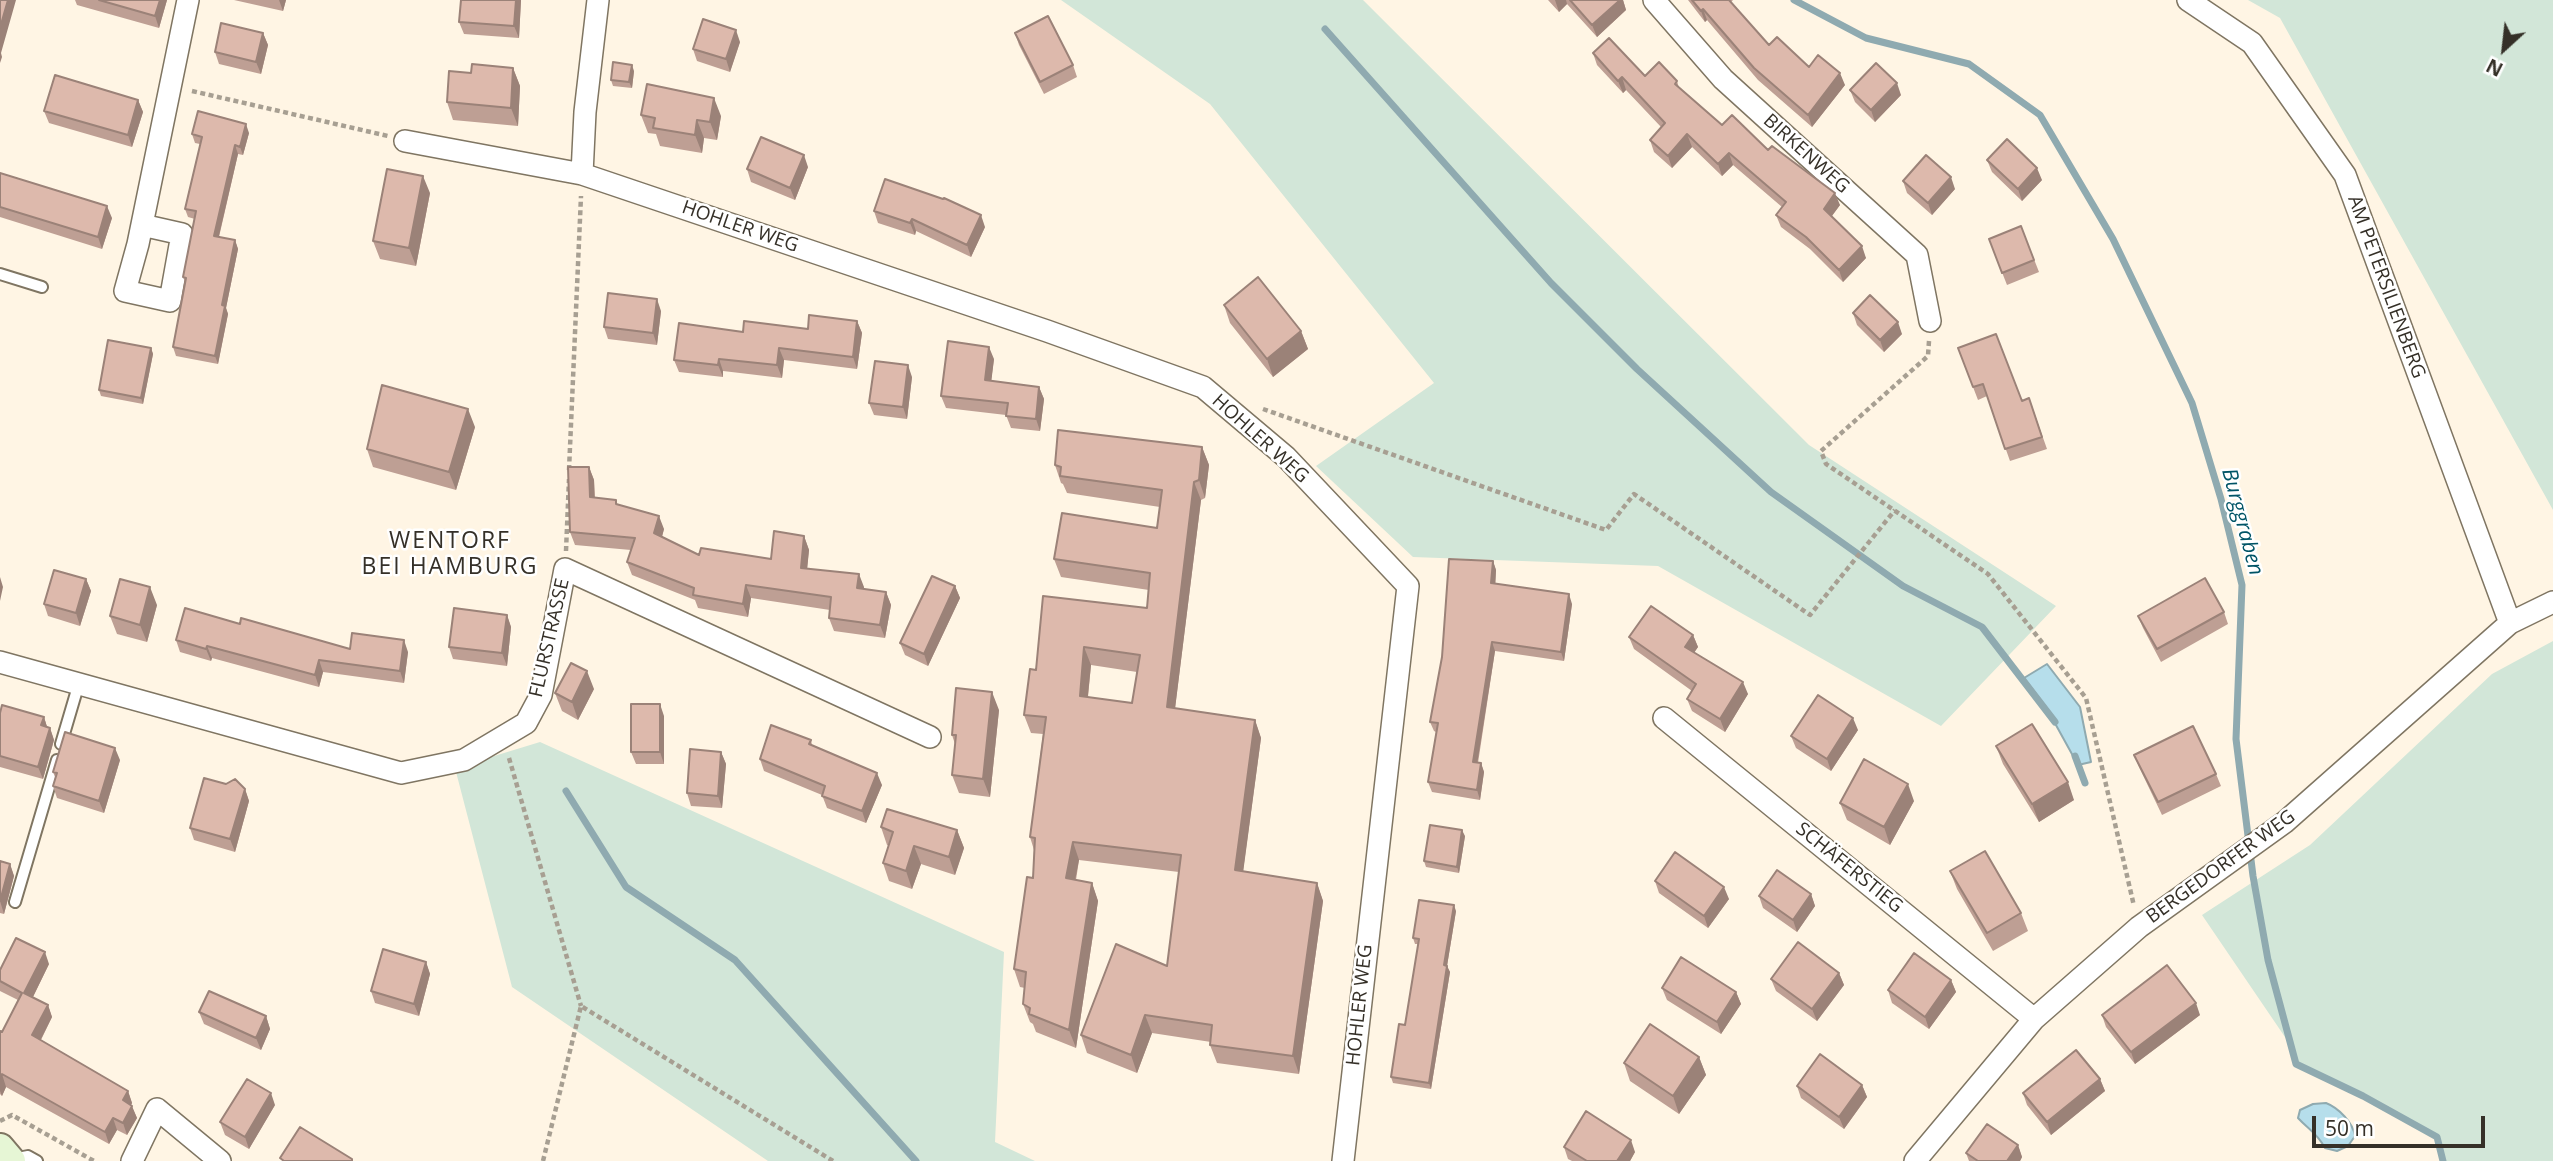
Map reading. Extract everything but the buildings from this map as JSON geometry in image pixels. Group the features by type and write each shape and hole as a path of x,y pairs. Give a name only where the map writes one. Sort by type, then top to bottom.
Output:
{"street":[{"path":"142,225 188,0"},
{"path":"582,174 585,112 598,0"},
{"name":"BIRKENWEG","path":"1654,0 1723,79 1917,255 1930,321"},
{"name":"AM PETERSILIENBERG","path":"2188,0 2252,43 2345,175 2511,623"},
{"name":"HOHLER WEG","path":"405,141 582,174 1047,331 1203,387 1286,457 1408,586 1343,1161"},
{"name":"FLURSTRASSE","path":"0,662 401,773 464,760 526,723 541,695 565,569 930,737"},
{"name":"BERGEDORFER WEG","path":"1914,1161 2034,1019 2139,928 2285,822 2511,623 2553,602"},
{"name":"SCHÄFERSTIEG","path":"1664,718 2034,1019"},
{"path":"132,1161 157,1109 220,1161"}],"lane":[{"path":"0,274 42,286"},
{"path":"15,902 79,683"}],"path":[{"path":"170,86 405,141"},
{"path":"565,569 582,174"},
{"path":"1930,321 1928,356 1821,451 1826,464 1989,574 2086,698 2139,928"},
{"path":"1255,406 1606,530 1634,494 1810,615 1895,510"},
{"path":"502,735 581,1006 543,1161"},
{"path":"581,1006 833,1161"},
{"path":"0,1121 12,1115 94,1161"}],"green space":[{"path":"1061,0 1363,0 1809,445 2056,606 1941,726 1658,566 1413,557 1316,466 1434,383 1210,104"},
{"path":"2248,0 2553,0 2553,510 2280,18"},
{"path":"2553,641 2553,1161 2443,1161 2437,1137 2363,1096 2296,1064 2287,1040 2202,915 2310,845 2492,674"},
{"path":"540,742 1004,952 995,1142 1035,1161 768,1161 512,987 455,768"}],"water":[{"path":"2047,664 2080,707 2091,762 2078,765 2046,707 2024,678"},
{"path":"2326,1103 2345,1116 2355,1136 2348,1146 2337,1151 2325,1148 2298,1118 2300,1110 2313,1104"}],"waterway":[{"name":"Burggraben","path":"1794,0 1866,38 1969,64 2040,115 2113,239 2192,403 2221,499 2242,585 2236,739 2253,876 2268,960 2296,1064 2363,1096 2437,1137 2443,1161"},
{"path":"1325,29 1551,283 1637,369 1771,492 1903,586 1982,627 2055,722"},
{"path":"2075,756 2085,783"},
{"path":"566,791 626,887 735,960 916,1161"}],"district":[{"name":"WENTORF BEI HAMBURG","path":"450,554"}]}
